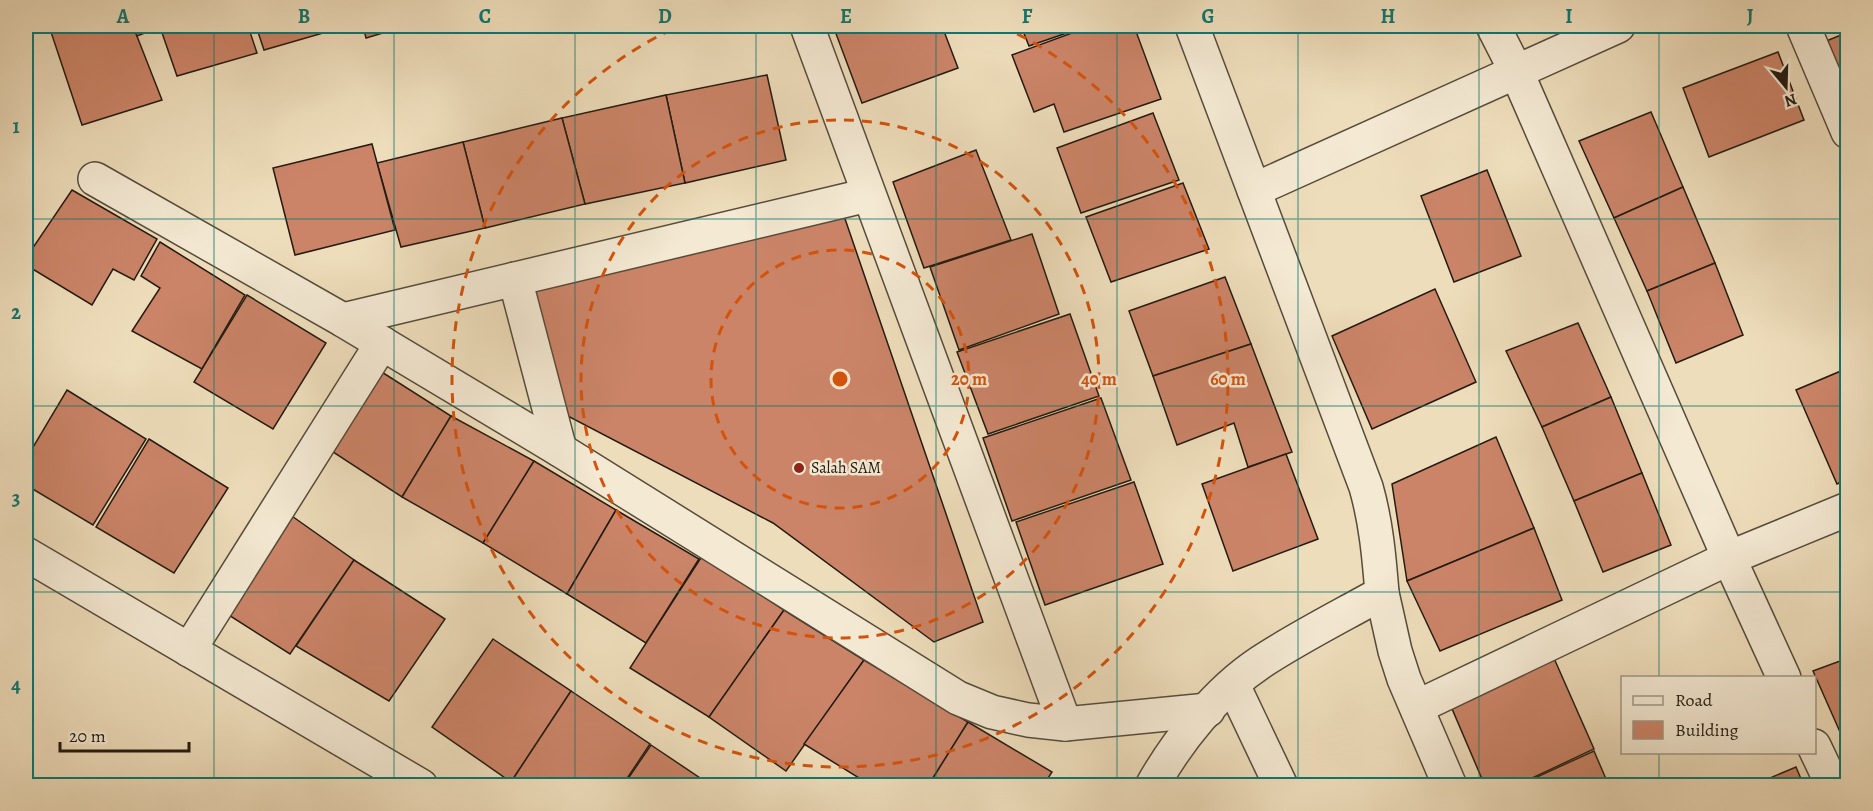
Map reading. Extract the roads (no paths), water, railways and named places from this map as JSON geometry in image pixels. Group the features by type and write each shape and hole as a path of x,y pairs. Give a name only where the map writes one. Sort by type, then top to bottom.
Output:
{"street":[{"path":"807,26 1065,723"},
{"path":"1192,26 1366,487 1374,514 1382,593 1395,651 1404,679 1450,786"},
{"path":"1493,26 1516,73 1783,676"},
{"path":"1254,190 1618,26"},
{"path":"1803,26 1848,132"},
{"path":"95,179 343,320 561,450 958,698 992,712 1028,720 1065,723 1208,710"},
{"path":"343,320 868,195"},
{"path":"514,279 561,450"},
{"path":"189,650 381,343"},
{"path":"1417,706 1729,558 1848,509"},
{"path":"26,554 421,786"},
{"path":"1152,786 1169,757 1188,732 1233,685 1261,662 1382,593"},
{"path":"1233,685 1281,786"},
{"path":"1816,748 1833,786"}],"place":[{"name":"Salah SAM","path":"799,468"}]}
